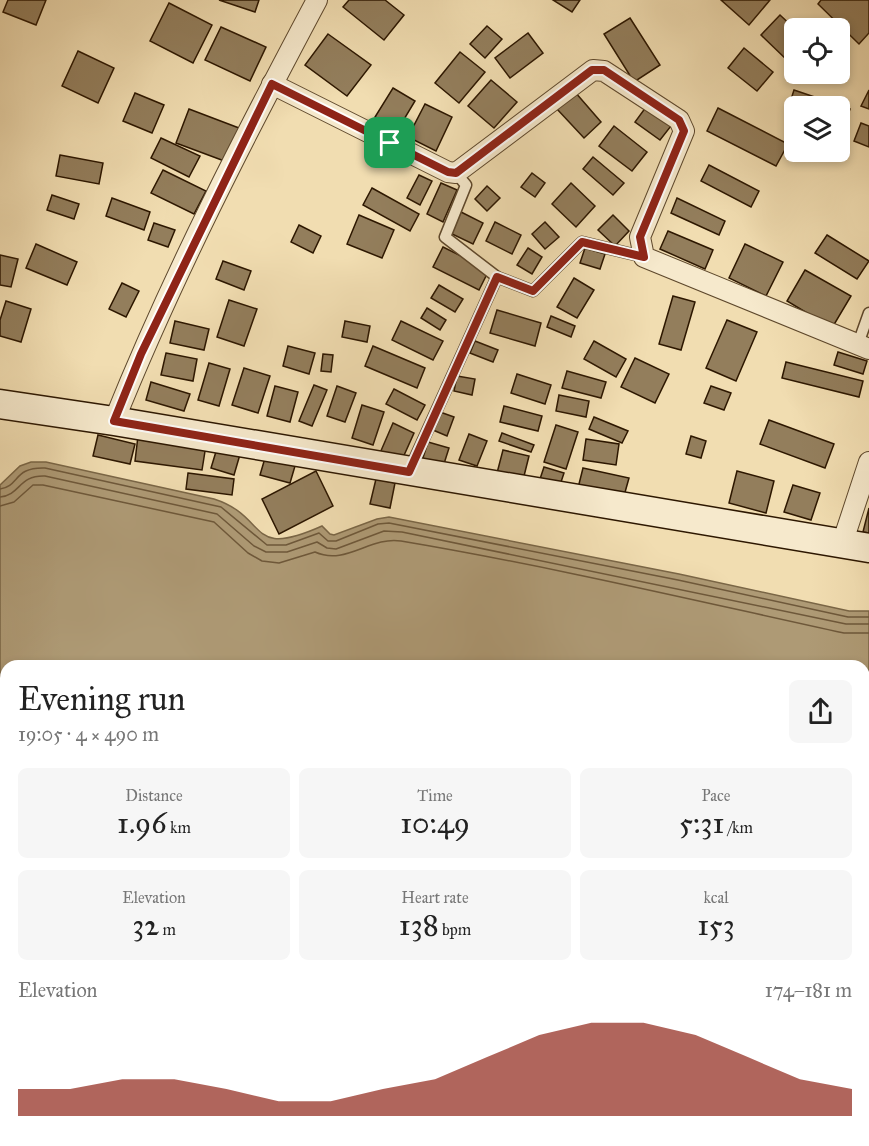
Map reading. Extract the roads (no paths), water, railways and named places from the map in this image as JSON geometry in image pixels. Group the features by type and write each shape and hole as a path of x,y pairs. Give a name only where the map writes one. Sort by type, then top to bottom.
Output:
{"street":[{"path":"114,421 141,354 272,84 317,0"},
{"path":"272,84 448,172 456,173 592,70 604,70 679,120 684,131 640,237 644,257 863,346"},
{"path":"0,405 114,421 856,546 869,462"}],"lane":[{"path":"456,173 466,185 445,237 497,277 533,291 582,242 644,257"},
{"path":"409,472 497,277"},
{"path":"863,346 869,313"}],"water":[{"path":"31,462 46,462 214,499 232,507 269,537 281,539 322,526 334,535 377,519 389,517 679,574 849,611 869,611 869,660 0,660 0,485 20,466"}]}
